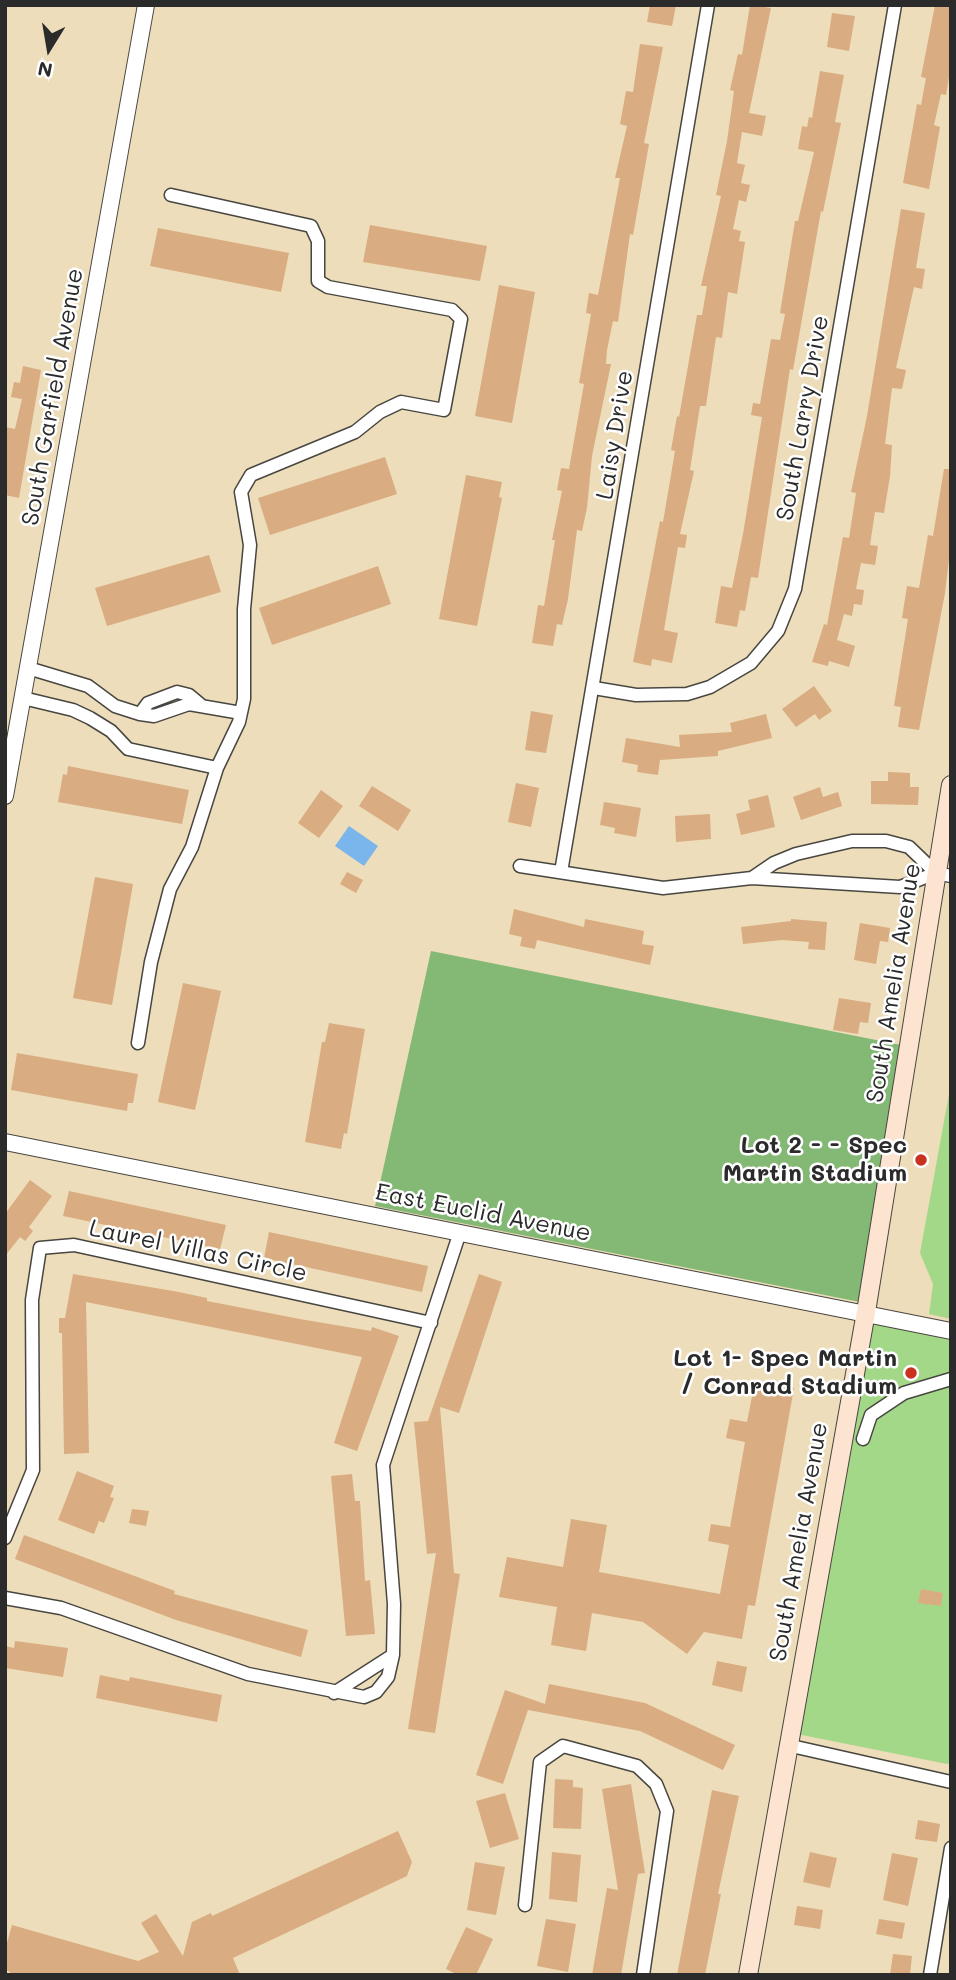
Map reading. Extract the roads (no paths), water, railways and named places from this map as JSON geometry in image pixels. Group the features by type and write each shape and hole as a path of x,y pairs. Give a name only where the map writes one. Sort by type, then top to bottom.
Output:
{"main road":[{"name":"South Amelia Avenue","path":"748,1975 943,875 951,785"}],"street":[{"name":"South Garfield Avenue","path":"5,796 146,5"},
{"name":"Laisy Drive","path":"561,872 708,5"},
{"name":"South Larry Drive","path":"594,688 636,695 687,694 710,687 751,663 778,631 795,589 895,5"},
{"path":"138,1043 161,917 170,889 192,847 217,768 241,713 246,676 244,609 249,578 250,544 242,492 246,483 251,475 355,432 380,412 401,402 444,410 461,319 452,310 328,287 318,281 318,241 311,226 172,195"},
{"path":"28,668 88,686 115,706 140,714 153,716 189,704 241,713"},
{"path":"23,698 90,718 111,731 128,749 217,768"},
{"path":"752,878 774,863 796,854 852,841 886,841 909,847 943,875"},
{"path":"520,866 663,888 752,878 900,887 943,875"},
{"name":"East Euclid Avenue","path":"5,1142 951,1331"},
{"path":"5,1598 61,1608 248,1674 363,1698 376,1692 388,1678 393,1655 394,1604 383,1465 460,1232"},
{"name":"Laurel Villas Circle","path":"5,1538 33,1470 32,1300 40,1248 74,1245 431,1323"},
{"path":"863,1439 871,1415 904,1393 951,1379"},
{"path":"334,1692 393,1655"},
{"path":"787,1745 951,1782"},
{"path":"525,1905 540,1762 562,1746 637,1766 656,1784 667,1811 643,1975"},
{"path":"930,1975 951,1848"}],"water":[{"path":"349,826 378,846 364,866 335,846"}],"place":[{"name":"Lot 2 - - Spec Martin Stadium","path":"921,1160"},
{"name":"Lot 1- Spec Martin / Conrad Stadium","path":"911,1373"}]}
